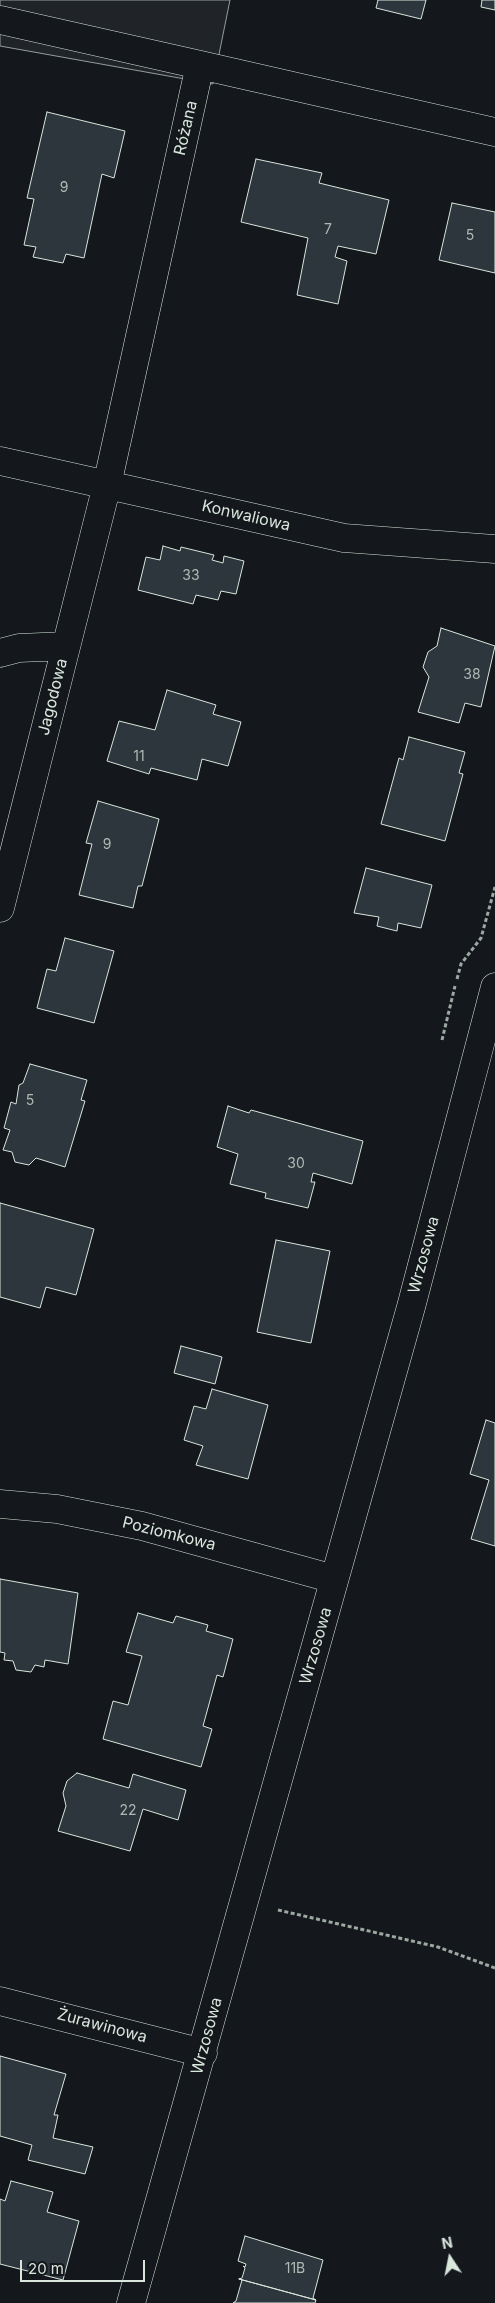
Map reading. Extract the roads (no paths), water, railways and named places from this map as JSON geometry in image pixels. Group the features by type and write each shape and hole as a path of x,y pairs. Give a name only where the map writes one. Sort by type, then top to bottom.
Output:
{"street":[{"path":"0,20 495,132"},
{"name":"Różana","path":"107,485 200,65"},
{"name":"Konwaliowa","path":"0,461 344,538 495,549"},
{"name":"Jagodowa","path":"0,908 107,485"},
{"path":"0,653 19,648 66,646"},
{"name":"Wrzosowa","path":"131,2303 203,2053 411,1307 495,987"},
{"name":"Poziomkowa","path":"0,1504 58,1509 142,1526 334,1579"},
{"name":"Żurawinowa","path":"0,2000 203,2053"}]}
